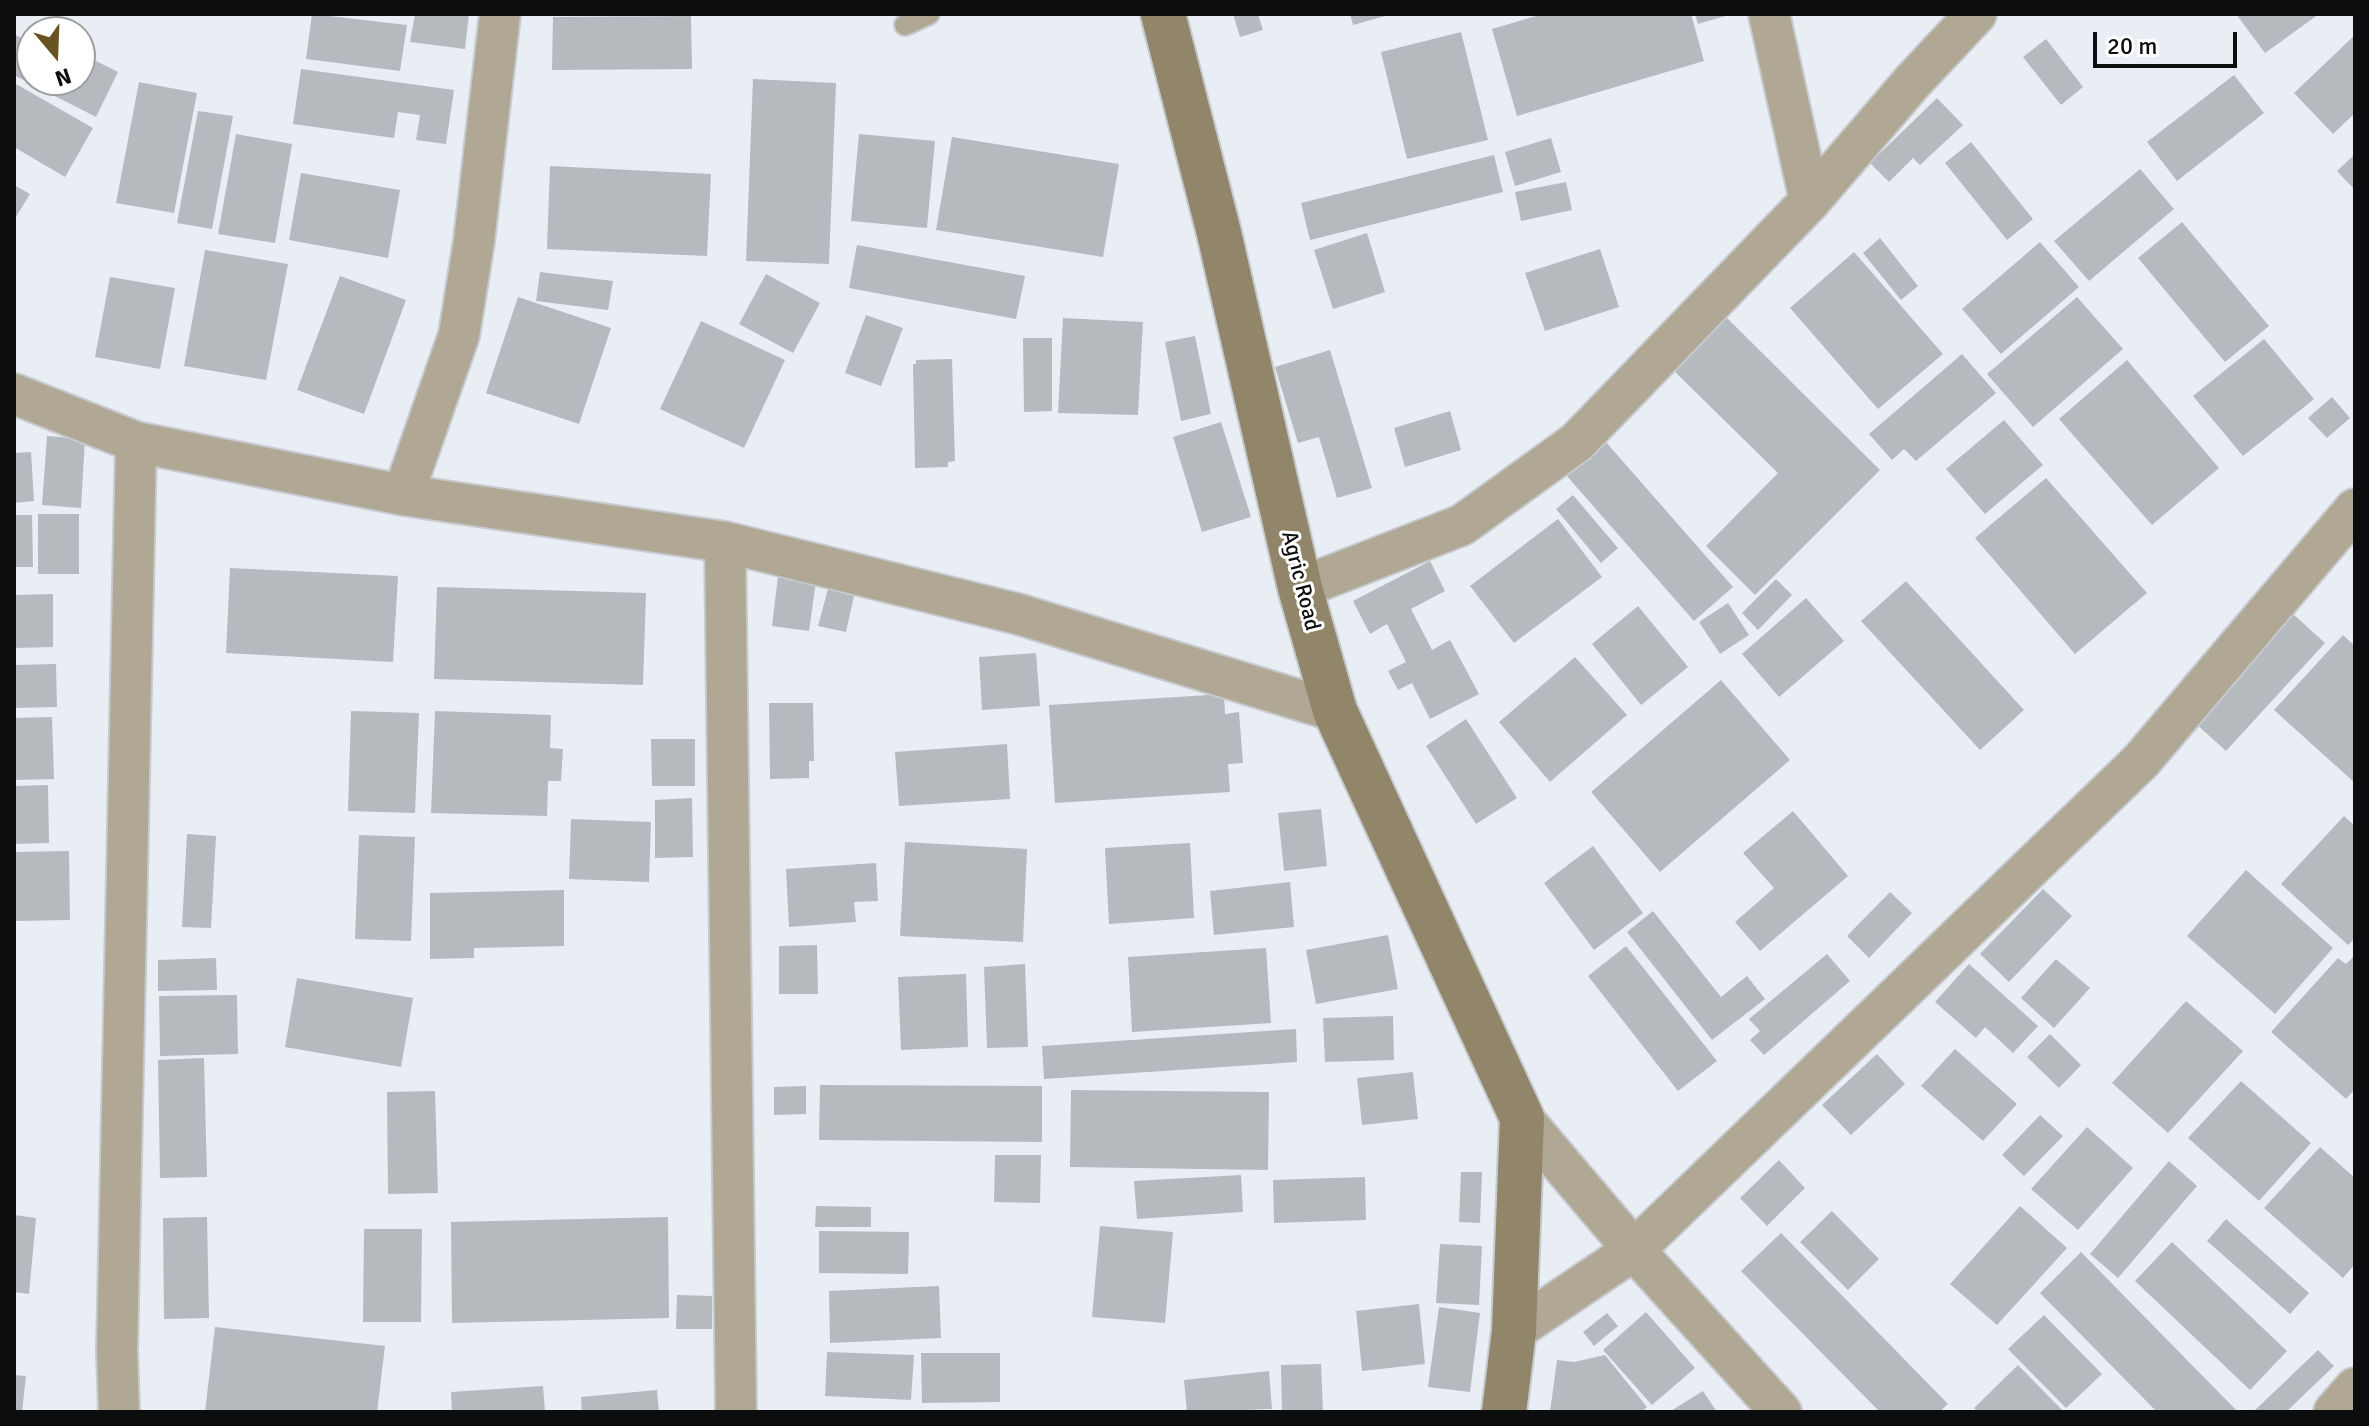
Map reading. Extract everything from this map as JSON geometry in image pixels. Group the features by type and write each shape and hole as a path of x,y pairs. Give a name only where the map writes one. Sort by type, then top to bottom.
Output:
{"street":[{"path":"403,495 459,335 474,241 500,14"},
{"name":"Agric Road","path":"1163,14 1219,233 1300,588 1335,711 1522,1118"},
{"path":"1769,14 1810,201"},
{"path":"1300,588 1462,525 1577,442 1810,201 1913,81 1976,14"},
{"path":"14,394 136,442 403,495 725,542 1018,614 1335,711"},
{"path":"119,1412 117,1351 136,442"},
{"path":"1514,1331 1634,1250 2141,761 2355,509"},
{"path":"725,542 736,1412"},
{"path":"1522,1118 1634,1250 1781,1412"},
{"path":"1504,1412 1514,1331 1522,1118"},
{"path":"2334,1412 2355,1388"}],"lane":[{"path":"905,25 929,14"}],"building":[{"path":"312,14 407,25 400,71 306,59"},
{"path":"415,14 469,14 465,49 410,42"},
{"path":"1233,14 1258,14 1263,30 1240,37"},
{"path":"1350,14 1388,14 1389,15 1353,25"},
{"path":"1543,14 1691,14 1704,61 1517,116 1492,29"},
{"path":"1695,14 1729,14 1729,15 1698,24"},
{"path":"2236,14 2319,14 2265,53"},
{"path":"691,16 692,69 552,70 553,17"},
{"path":"1461,32 1488,140 1407,159 1381,52"},
{"path":"14,34 16,76 14,75"},
{"path":"2355,35 2355,113 2333,134 2294,93"},
{"path":"2046,39 2083,87 2061,105 2023,57"},
{"path":"96,61 118,72 96,117 55,96 96,96"},
{"path":"301,69 454,90 446,144 416,140 420,115 398,112 394,138 293,124"},
{"path":"2234,75 2264,113 2177,181 2147,142"},
{"path":"753,79 836,83 829,264 746,261"},
{"path":"139,82 197,93 174,213 116,203"},
{"path":"16,84 16,96 37,96 93,128 65,177 14,147"},
{"path":"1937,98 1963,125 1920,165 1913,158 1889,182 1870,163"},
{"path":"198,111 233,116 212,229 177,223"},
{"path":"236,134 292,144 275,243 218,234"},
{"path":"859,134 935,141 927,228 851,221"},
{"path":"952,137 1119,164 1103,257 936,230"},
{"path":"1551,138 1561,172 1515,186 1505,152"},
{"path":"1971,142 2033,219 2007,240 1945,163"},
{"path":"2355,154 2355,190 2337,171"},
{"path":"1494,155 1503,192 1310,240 1301,203"},
{"path":"550,166 711,174 707,256 547,249"},
{"path":"2140,169 2174,209 2089,281 2054,241"},
{"path":"301,173 400,190 388,258 289,240"},
{"path":"1566,182 1572,210 1521,221 1515,192"},
{"path":"14,185 30,194 14,220"},
{"path":"2182,222 2269,326 2225,362 2138,258"},
{"path":"1367,233 1385,292 1333,309 1314,250"},
{"path":"1880,238 1918,286 1901,300 1863,253"},
{"path":"2040,242 2079,287 2001,354 1962,309"},
{"path":"857,245 1025,276 1016,319 849,288"},
{"path":"1600,249 1619,307 1545,331 1525,273"},
{"path":"205,250 288,264 266,380 184,366"},
{"path":"1854,252 1943,354 1878,409 1790,308"},
{"path":"540,272 613,281 608,310 536,301"},
{"path":"766,274 820,303 793,353 739,324"},
{"path":"340,276 406,300 364,414 297,390"},
{"path":"110,277 175,288 160,369 95,357"},
{"path":"518,297 611,328 579,424 486,393"},
{"path":"2077,297 2123,349 2033,427 1987,374"},
{"path":"1722,313 1880,470 1755,595 1706,546 1778,473 1669,366"},
{"path":"866,315 903,328 881,386 845,373"},
{"path":"1063,318 1143,322 1138,415 1058,413"},
{"path":"701,321 785,360 744,448 660,409"},
{"path":"1195,336 1211,414 1181,421 1165,342"},
{"path":"1023,338 1052,338 1052,411 1024,412"},
{"path":"2264,339 2314,399 2243,456 2193,396"},
{"path":"1330,350 1372,488 1337,498 1319,437 1298,443 1275,367"},
{"path":"1962,354 1996,393 1916,461 1904,449 1892,460 1869,434"},
{"path":"952,359 955,461 948,462 948,467 915,468 913,364 916,360"},
{"path":"2127,360 2219,468 2152,525 2059,419"},
{"path":"2332,397 2350,418 2327,438 2308,418"},
{"path":"1450,411 1461,450 1405,467 1394,428"},
{"path":"2004,420 2043,465 1985,514 1946,469"},
{"path":"1221,422 1251,517 1202,532 1173,437"},
{"path":"47,436 85,439 81,508 42,505"},
{"path":"1605,441 1733,587 1694,621 1566,475"},
{"path":"31,452 34,501 14,503 14,453"},
{"path":"2046,478 2147,593 2075,654 1975,538"},
{"path":"1573,495 1618,548 1601,563 1556,509"},
{"path":"38,514 79,514 79,574 38,574"},
{"path":"14,515 32,515 33,567 14,567"},
{"path":"1558,519 1602,577 1514,643 1470,586"},
{"path":"1430,561 1445,591 1411,609 1432,650 1450,640 1479,694 1430,719 1412,683 1398,690 1388,671 1406,662 1387,624 1370,634 1353,601"},
{"path":"230,568 398,576 393,662 226,653"},
{"path":"779,568 817,574 809,631 772,626"},
{"path":"1776,579 1792,595 1758,630 1742,613"},
{"path":"1906,581 2024,710 1980,750 1861,621"},
{"path":"437,587 646,593 643,685 434,679"},
{"path":"828,589 854,596 846,632 818,626"},
{"path":"53,594 53,647 14,648 14,595"},
{"path":"1806,598 1844,641 1779,697 1742,654"},
{"path":"1728,603 1749,635 1720,654 1699,622"},
{"path":"1638,606 1688,667 1641,705 1592,644"},
{"path":"2293,614 2325,643 2226,751 2194,722"},
{"path":"2343,635 2355,646 2355,783 2274,710"},
{"path":"1036,653 1040,706 982,710 979,657"},
{"path":"1575,657 1627,715 1550,782 1499,722"},
{"path":"56,664 57,707 14,708 14,665"},
{"path":"1721,680 1790,760 1660,872 1591,792"},
{"path":"1224,694 1225,714 1239,712 1243,763 1228,764 1230,792 1055,803 1049,705"},
{"path":"769,703 813,703 814,761 809,761 809,778 770,779"},
{"path":"351,711 419,713 415,813 348,811"},
{"path":"435,711 551,715 550,748 563,749 561,781 548,781 547,816 431,813"},
{"path":"52,717 54,779 14,780 14,718"},
{"path":"1466,719 1517,798 1476,824 1426,746"},
{"path":"651,739 695,739 695,786 652,786"},
{"path":"1007,744 1010,799 899,806 895,752"},
{"path":"48,785 49,843 14,844 14,786"},
{"path":"692,798 693,857 655,858 655,800"},
{"path":"1321,809 1327,866 1284,871 1278,813"},
{"path":"1793,811 1848,876 1760,951 1735,922 1774,888 1743,853"},
{"path":"2344,816 2355,826 2355,938 2348,945 2281,884"},
{"path":"571,819 651,822 649,882 569,879"},
{"path":"187,834 216,836 211,928 182,927"},
{"path":"359,835 415,837 411,941 355,939"},
{"path":"905,842 1027,849 1023,942 900,936"},
{"path":"1190,843 1194,918 1109,924 1105,848"},
{"path":"1593,846 1643,913 1594,950 1544,883"},
{"path":"69,851 70,920 14,921 14,852"},
{"path":"876,863 878,901 854,902 856,922 789,927 786,869"},
{"path":"2246,870 2333,948 2275,1014 2187,936"},
{"path":"1290,882 1294,927 1214,935 1210,891"},
{"path":"2043,889 2072,916 2009,982 1980,954"},
{"path":"564,890 564,946 474,948 474,958 430,959 430,893"},
{"path":"1890,892 1912,913 1869,958 1847,936"},
{"path":"1653,911 1721,997 1747,976 1765,999 1712,1040 1627,932"},
{"path":"1388,935 1398,989 1316,1004 1306,950"},
{"path":"817,945 818,994 779,994 779,946"},
{"path":"1626,946 1717,1061 1678,1091 1588,976"},
{"path":"1266,948 1271,1023 1132,1032 1128,957"},
{"path":"1827,954 1850,981 1764,1055 1750,1040 1760,1031 1749,1019"},
{"path":"2355,955 2355,1089 2346,1099 2271,1032 2338,958 2346,964"},
{"path":"216,958 217,990 158,991 158,960"},
{"path":"2056,959 2090,988 2054,1028 2021,998"},
{"path":"1025,964 1028,1047 987,1048 984,967"},
{"path":"1969,964 2038,1026 2013,1053 1985,1027 1976,1038 1935,1002"},
{"path":"966,974 968,1047 901,1050 898,977"},
{"path":"297,978 413,998 401,1067 285,1047"},
{"path":"237,995 238,1054 160,1056 159,996"},
{"path":"2186,1001 2243,1051 2168,1133 2112,1083"},
{"path":"1393,1016 1394,1060 1325,1062 1323,1018"},
{"path":"1296,1029 1297,1062 1044,1079 1042,1046"},
{"path":"2050,1034 2081,1065 2059,1088 2027,1057"},
{"path":"1955,1049 2017,1104 1983,1141 1921,1086"},
{"path":"1877,1054 1905,1084 1851,1135 1822,1105"},
{"path":"204,1058 207,1177 160,1178 158,1060"},
{"path":"1413,1072 1418,1119 1362,1125 1357,1078"},
{"path":"2241,1081 2311,1143 2259,1201 2188,1138"},
{"path":"820,1085 1042,1086 1042,1142 819,1140"},
{"path":"806,1086 806,1114 774,1115 774,1087"},
{"path":"1071,1090 1269,1092 1268,1170 1070,1167"},
{"path":"435,1091 438,1193 388,1194 387,1092"},
{"path":"2040,1115 2063,1136 2024,1176 2002,1155"},
{"path":"2087,1127 2133,1168 2078,1230 2031,1189"},
{"path":"2320,1147 2355,1178 2355,1264 2343,1278 2264,1208"},
{"path":"995,1155 1041,1155 1040,1203 994,1202"},
{"path":"1779,1160 1805,1188 1767,1226 1740,1198"},
{"path":"2169,1161 2197,1186 2118,1278 2090,1254"},
{"path":"1461,1172 1482,1172 1480,1223 1459,1222"},
{"path":"1241,1175 1243,1212 1137,1219 1134,1181"},
{"path":"1365,1177 1366,1220 1274,1223 1273,1180"},
{"path":"816,1206 871,1207 871,1227 815,1227"},
{"path":"2020,1206 2067,1248 1997,1325 1950,1284"},
{"path":"1832,1211 1879,1259 1848,1290 1800,1242"},
{"path":"14,1215 36,1218 29,1294 14,1292"},
{"path":"207,1217 209,1318 164,1319 163,1218"},
{"path":"668,1217 669,1318 452,1323 451,1222"},
{"path":"2226,1219 2309,1293 2290,1314 2207,1241"},
{"path":"1100,1226 1173,1232 1165,1323 1092,1317"},
{"path":"364,1229 422,1229 421,1322 363,1322"},
{"path":"819,1231 909,1232 908,1274 819,1273"},
{"path":"1781,1233 1948,1404 1939,1412 1880,1412 1741,1271"},
{"path":"2172,1242 2287,1351 2250,1390 2135,1281"},
{"path":"1440,1244 1482,1246 1479,1305 1436,1303"},
{"path":"2081,1252 2238,1412 2157,1412 2040,1293"},
{"path":"939,1286 941,1338 830,1343 829,1291"},
{"path":"677,1295 712,1296 712,1329 676,1329"},
{"path":"1419,1304 1425,1364 1362,1371 1356,1311"},
{"path":"1439,1307 1480,1313 1470,1392 1428,1387"},
{"path":"1646,1312 1695,1368 1652,1405 1603,1350"},
{"path":"1607,1313 1618,1326 1594,1346 1583,1332"},
{"path":"2044,1315 2102,1374 2066,1408 2008,1349"},
{"path":"215,1327 385,1346 377,1412 205,1412"},
{"path":"2318,1350 2334,1366 2286,1412 2253,1412"},
{"path":"827,1352 914,1355 911,1400 825,1396"},
{"path":"921,1353 1000,1353 1000,1402 922,1403"},
{"path":"1605,1355 1647,1407 1641,1412 1550,1412 1557,1360 1574,1362"},
{"path":"1321,1364 1323,1412 1282,1412 1281,1365"},
{"path":"2018,1365 2064,1412 1978,1412 1974,1408"},
{"path":"1269,1371 1272,1409 1187,1412 1184,1380"},
{"path":"14,1375 26,1376 22,1412 14,1412"},
{"path":"543,1386 545,1412 452,1412 451,1392"},
{"path":"657,1390 659,1412 582,1412 581,1397"},
{"path":"1703,1391 1717,1412 1669,1412"}]}
